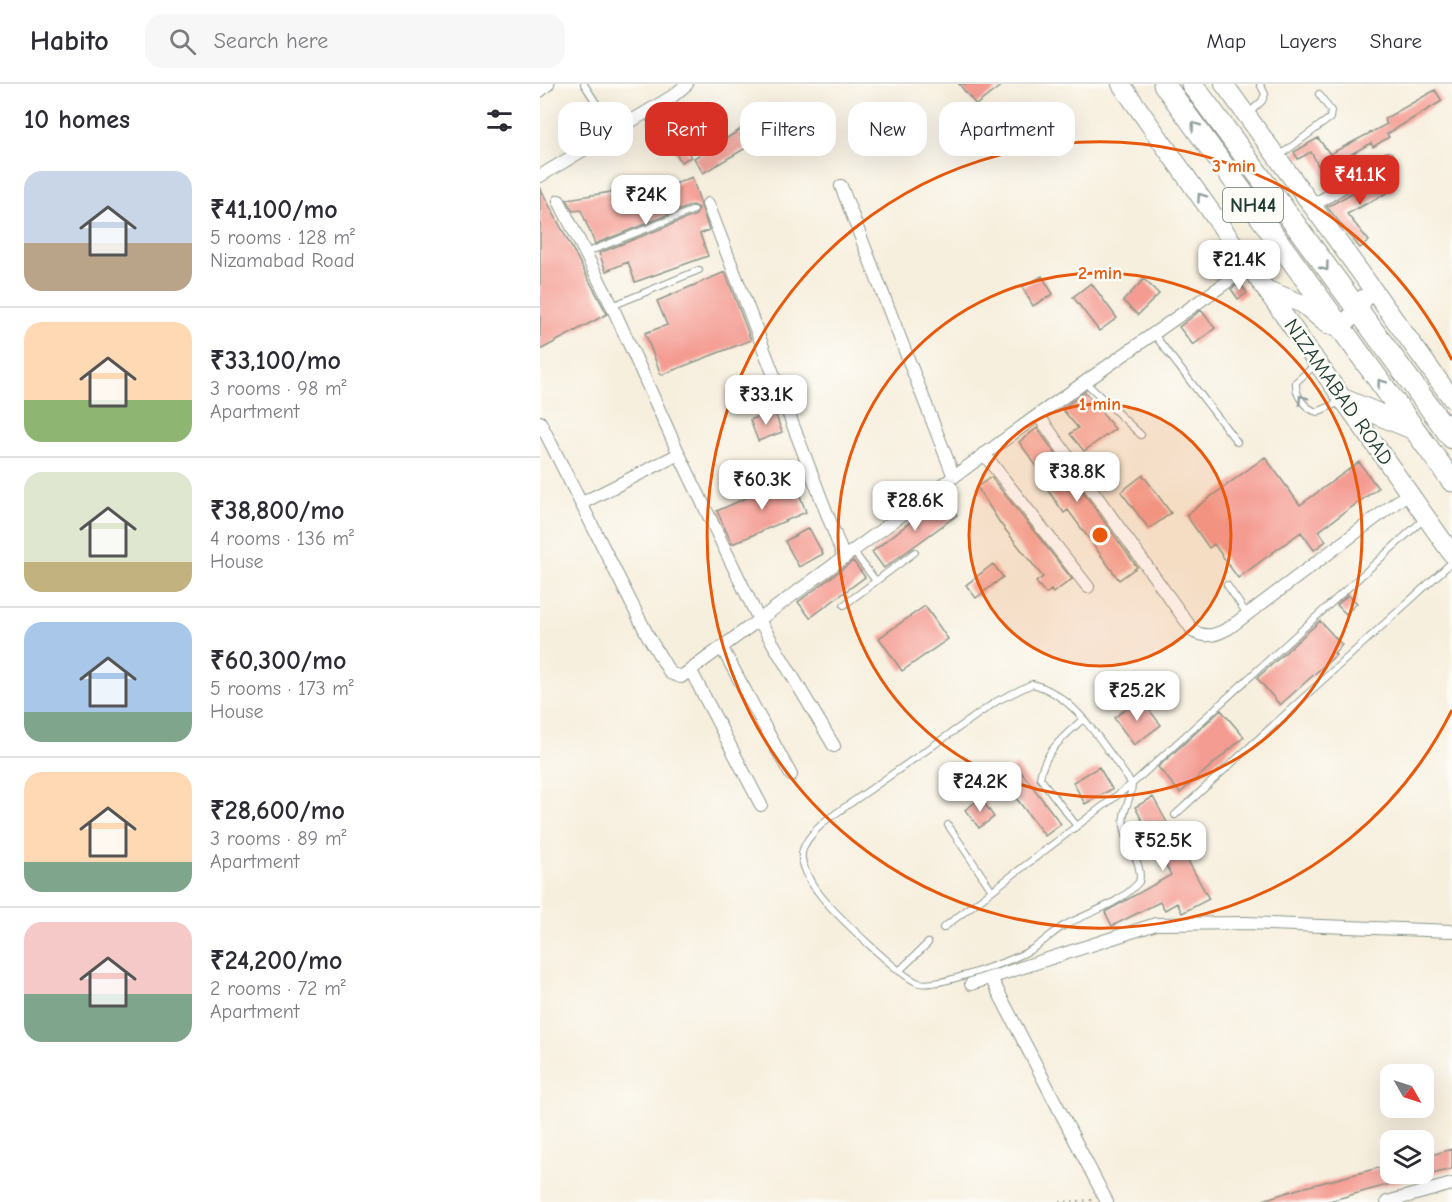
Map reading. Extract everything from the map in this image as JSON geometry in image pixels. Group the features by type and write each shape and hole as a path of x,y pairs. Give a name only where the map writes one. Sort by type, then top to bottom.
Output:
{"highway":[{"name":"NIZAMABAD ROAD","path":"1164,84 1452,481"},
{"name":"NH44","path":"1201,85 1358,312 1452,438"},
{"path":"1357,350 1362,338 1377,338"},
{"path":"1344,400 1414,429"}],"main road":[{"name":"NIZAMABAD ROAD","path":"1121,84 1319,362 1452,554"},
{"path":"1224,84 1365,282 1450,394"},
{"path":"1267,290 1303,304 1328,325 1340,326 1358,312 1363,301 1365,282"}],"street":[{"path":"540,91 548,84"},
{"path":"633,120 673,96 687,84"},
{"path":"540,176 574,156"},
{"path":"1311,207 1388,158"},
{"path":"841,186 954,477"},
{"path":"559,201 612,306 679,454 759,620 834,746"},
{"path":"708,204 848,555"},
{"path":"540,422 648,636 670,673 681,677 1085,381 1281,244"},
{"path":"1038,415 1194,632 1208,636 1218,634 1247,614 1410,492"},
{"path":"582,503 679,454"},
{"path":"984,454 1088,587"},
{"path":"722,648 791,775"},
{"path":"692,671 761,805"},
{"path":"971,984 1156,924 1246,923 1452,931"},
{"path":"991,978 1106,1199"},
{"path":"1387,1202 1452,1184"}],"lane":[{"path":"584,84 595,102"},
{"path":"1246,115 1262,101 1265,94 1260,84"},
{"path":"1276,158 1330,118 1331,111 1319,94"},
{"path":"585,254 694,210"},
{"path":"612,306 699,270"},
{"path":"1153,332 1237,442"},
{"path":"1319,362 1296,382 1296,392 1306,407 1317,412 1344,400"},
{"path":"1085,381 1141,435"},
{"path":"943,928 991,889 1132,784 1426,518"},
{"path":"844,605 915,552"},
{"path":"848,555 876,581"},
{"path":"1174,815 1452,562"},
{"path":"1227,585 1247,614"},
{"path":"1032,684 1044,687 1083,719 1132,784 1123,824 1141,877 1135,887 1120,899 1053,932 1032,949 994,966 940,982 921,984 899,971 819,894 802,858 804,848 812,834 825,822 932,744 1020,689 1032,684"},
{"path":"1076,825 1040,778 1042,766 1048,756 1083,719"},
{"path":"948,825 991,889"},
{"path":"899,971 928,943"}],"path":[{"path":"1060,1202 1106,1199"}],"building":[{"path":"959,84 1003,84 980,102 974,102"},
{"path":"1435,90 1442,101 1387,134 1389,137 1373,147 1371,143 1335,163 1343,177 1329,186 1311,152 1298,159 1294,152 1318,138 1330,154 1387,124 1384,119"},
{"path":"740,130 740,151 703,173 694,158 697,156 728,156 728,137"},
{"path":"677,156 691,157 681,162"},
{"path":"1388,173 1396,188 1347,214 1369,241 1360,248 1327,207"},
{"path":"692,177 709,230 700,234 708,256 635,282 628,262 606,271 599,253 696,215 699,208 692,205 595,244 581,210 573,211 567,199 617,191 618,180 654,183 653,193"},
{"path":"540,188 607,314 540,350"},
{"path":"725,272 751,340 661,375 645,333 667,325 657,301"},
{"path":"1042,276 1053,294 1033,306 1022,287"},
{"path":"1144,279 1159,294 1138,315 1123,301"},
{"path":"1091,283 1117,318 1099,331 1073,297"},
{"path":"1240,283 1247,293 1238,299 1231,289"},
{"path":"1201,310 1215,328 1193,345 1179,327"},
{"path":"1085,392 1115,429 1084,451 1070,434 1078,428 1062,409"},
{"path":"774,410 782,432 758,441 750,420"},
{"path":"1037,428 1137,567 1119,580 1068,510 1064,513 1039,479 1043,475 1019,442"},
{"path":"1265,457 1300,505 1359,462 1378,488 1319,531 1326,541 1314,550 1301,532 1238,578 1214,544 1209,548 1186,515"},
{"path":"1143,475 1171,513 1149,529 1121,492"},
{"path":"793,477 806,512 732,544 717,511"},
{"path":"991,477 1072,579 1053,593 1051,590 1046,594 1036,582 1043,577 1000,523 977,487"},
{"path":"942,497 957,515 884,568 872,552"},
{"path":"809,528 823,554 799,567 785,541"},
{"path":"853,561 865,577 810,618 798,602"},
{"path":"993,564 1003,577 976,598 966,585"},
{"path":"1348,595 1357,603 1346,614 1337,605"},
{"path":"925,606 948,639 902,671 879,638"},
{"path":"1320,621 1342,645 1334,653 1336,655 1280,705 1257,678"},
{"path":"1140,698 1161,725 1134,745 1114,718"},
{"path":"1221,710 1244,737 1180,793 1158,767"},
{"path":"1016,765 1061,824 1045,836 1000,777"},
{"path":"1099,767 1112,789 1085,804 1073,782"},
{"path":"1153,797 1209,899 1182,913 1177,903 1165,910 1160,902 1112,926 1105,912 1171,875 1135,807"},
{"path":"981,798 994,817 979,828 965,810"},
{"path":"1452,1149 1452,1169 1434,1174 1434,1154"},
{"path":"1380,1168 1380,1184 1391,1184 1326,1202 1263,1202 1263,1200"}]}
